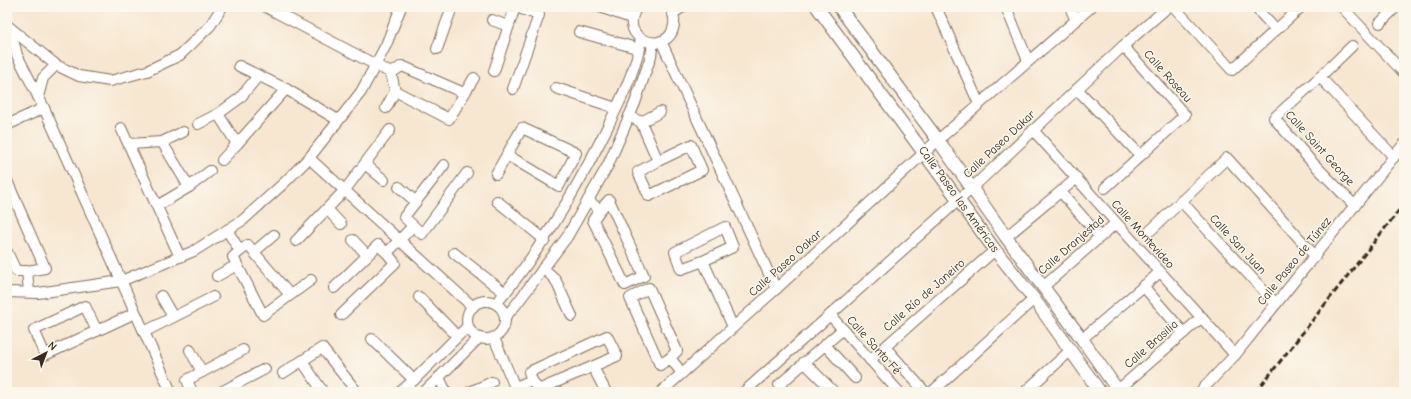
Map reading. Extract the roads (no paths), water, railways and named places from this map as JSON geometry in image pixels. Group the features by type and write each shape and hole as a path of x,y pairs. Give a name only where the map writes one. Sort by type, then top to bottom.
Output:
{"street":[{"path":"8,26 56,65 79,76 110,81 147,71 180,55 210,26 222,7"},
{"path":"266,7 391,74"},
{"path":"7,292 38,293 121,280 194,251 242,220 284,183 309,158 361,92 386,45 401,7"},
{"path":"438,49 452,7"},
{"path":"494,71 508,26 516,7 529,9 539,15 513,89"},
{"path":"600,7 626,13 637,7"},
{"path":"579,32 640,44 657,42 668,37 673,28 674,23 671,10 683,7"},
{"name":"Calle Paseo las Américas","path":"817,7 995,250 1034,299 1100,392"},
{"name":"Calle Paseo las Américas","path":"839,7 938,140 1006,237 1119,391"},
{"path":"936,7 979,104"},
{"path":"1006,7 1028,61"},
{"path":"1070,7 1076,21"},
{"path":"925,153 1091,7"},
{"name":"Calle Paseo Dakar","path":"830,315 972,188 1123,46 1168,7"},
{"path":"1174,7 1232,70 1301,7"},
{"path":"1255,7 1276,30"},
{"path":"1342,7 1404,73"},
{"path":"1380,22 1396,7"},
{"path":"496,304 545,240 583,176 630,79 640,44 626,13"},
{"path":"492,20 508,26"},
{"path":"8,26 17,55 44,108 171,392"},
{"path":"505,317 567,237 608,165 629,116 657,42"},
{"path":"657,42 776,289"},
{"name":"Calle Roseau","path":"1105,188 1185,115 1123,46"},
{"name":"Calle Saint George","path":"1352,46 1274,118 1310,160 1354,206"},
{"path":"38,97 43,78 56,65"},
{"path":"239,66 286,89 338,120"},
{"path":"391,74 402,66 464,93"},
{"path":"386,108 395,91 391,74"},
{"path":"198,124 218,114 240,98 258,76"},
{"path":"1320,77 1394,157"},
{"path":"395,91 450,120 464,93 474,78"},
{"path":"556,88 616,108"},
{"path":"222,160 286,89"},
{"path":"1078,89 1140,155"},
{"path":"7,125 44,108"},
{"path":"641,122 660,112"},
{"path":"218,114 237,144"},
{"path":"629,116 641,122 658,161"},
{"path":"121,128 180,257"},
{"path":"496,174 522,128 576,153 559,186 507,155"},
{"path":"296,241 345,190 390,130"},
{"name":"Calle Montevideo","path":"1033,130 1235,355"},
{"path":"129,144 162,142 183,132"},
{"path":"162,142 189,187"},
{"name":"Calle Paseo de Túnez","path":"1200,392 1235,355 1404,144"},
{"path":"691,145 702,170 649,196 638,172 658,161 691,145"},
{"name":"Calle Paseo Oakar","path":"661,392 925,153"},
{"path":"309,158 473,307"},
{"path":"1150,231 1227,158 1315,256"},
{"path":"364,164 384,180"},
{"path":"444,165 404,217 422,234 467,173"},
{"path":"568,168 583,176"},
{"path":"157,206 189,187 210,171"},
{"path":"1006,237 1077,178"},
{"path":"7,252 16,271 45,268 8,187"},
{"path":"399,187 416,202"},
{"path":"1061,192 1100,237"},
{"path":"588,200 600,210"},
{"path":"609,200 644,276 625,285 593,220 600,210 609,200"},
{"path":"497,201 545,240"},
{"name":"Calle San Juan","path":"1181,201 1276,304"},
{"path":"327,209 341,224"},
{"name":"Calle Dranjestad","path":"1043,287 1116,223"},
{"path":"387,253 400,242 413,226"},
{"path":"725,227 733,247 704,260 681,270 675,252 725,227"},
{"path":"227,230 240,251"},
{"path":"254,252 274,235"},
{"path":"353,240 367,255"},
{"path":"290,295 248,245 233,257 263,315 311,280"},
{"path":"334,288 378,245 395,263 341,315"},
{"name":"Calle Río de Janeiro","path":"870,360 995,250"},
{"path":"454,253 505,293"},
{"path":"704,260 733,328"},
{"path":"216,276 237,265"},
{"path":"544,268 556,279 572,316"},
{"path":"27,271 29,292"},
{"path":"1082,339 1160,272"},
{"path":"1143,286 1184,333"},
{"path":"649,288 677,351 670,358 660,365 630,298 649,288"},
{"path":"161,296 173,317"},
{"path":"144,332 213,297"},
{"path":"418,297 457,336"},
{"path":"932,392 1034,299"},
{"path":"481,302 492,302 496,304 503,312 505,317 502,332 494,338 484,340 479,338 470,331 467,316 473,307 481,302"},
{"path":"97,330 85,306 34,330 45,355 135,313"},
{"path":"744,392 830,315"},
{"name":"Calle Santa Fé","path":"830,315 899,392"},
{"name":"Calle Brasilia","path":"1119,391 1202,318"},
{"path":"400,392 468,326"},
{"path":"779,385 843,329"},
{"path":"607,336 616,356 538,390 532,380 530,372 607,336"},
{"path":"424,392 479,338"},
{"path":"494,338 516,390 532,380"},
{"path":"372,339 414,380"},
{"path":"825,345 855,378"},
{"path":"885,347 925,392"},
{"path":"283,373 322,348 357,392"},
{"path":"190,350 202,372"},
{"path":"192,392 187,380 243,350"},
{"path":"1025,392 1071,350"},
{"path":"670,358 682,373"},
{"path":"302,361 323,392"},
{"path":"804,362 834,392"},
{"path":"593,367 606,392"},
{"path":"221,392 265,369"},
{"path":"439,377 446,392"},
{"path":"470,392 492,382"}],"railway":[{"path":"1256,392 1404,204"}]}
